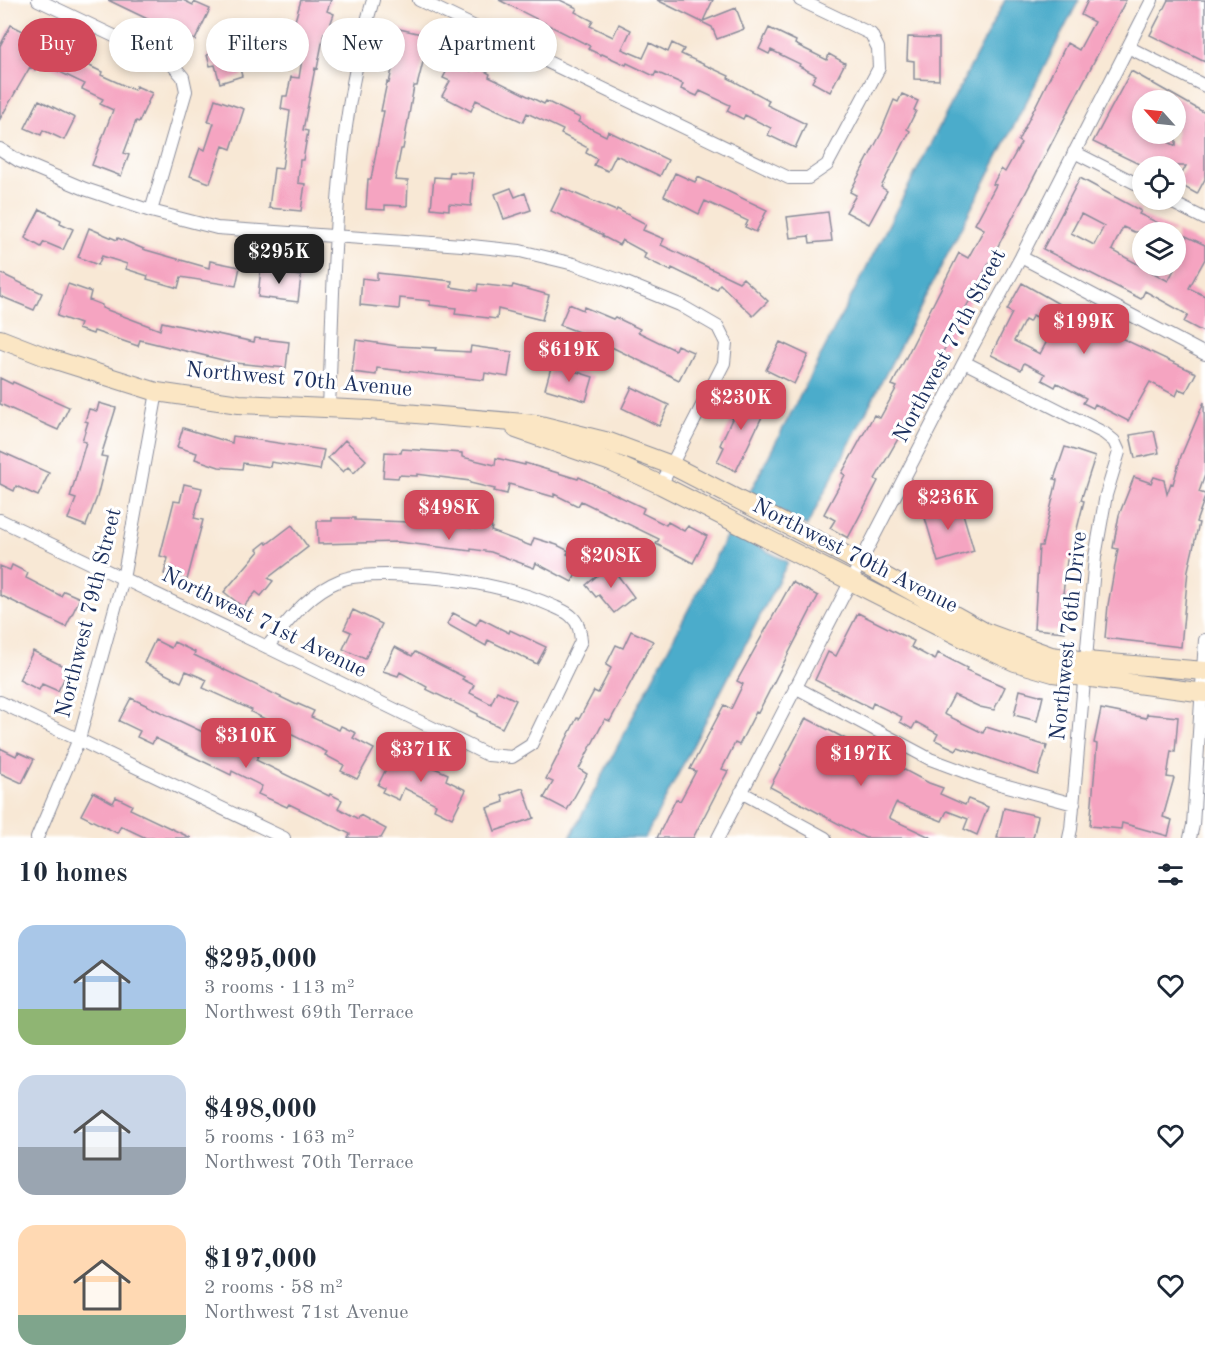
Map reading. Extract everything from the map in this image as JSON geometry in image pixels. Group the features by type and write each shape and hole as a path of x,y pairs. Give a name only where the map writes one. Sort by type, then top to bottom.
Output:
{"street":[{"path":"38,0 171,63 183,77 186,91 151,211"},
{"path":"329,409 336,236 347,112 363,32 373,0"},
{"path":"419,0 789,178 808,178 827,165 879,68 878,48 871,34 800,0"},
{"name":"Northwest 77th Street","path":"718,838 964,362 1021,257 1152,0"},
{"path":"1128,47 1205,86"},
{"path":"0,149 19,160 85,189 151,211 217,228 520,251 574,264 680,305 718,327 726,343 724,363 661,484"},
{"path":"1074,152 1132,181"},
{"path":"1186,210 1205,219"},
{"path":"1021,257 1205,354"},
{"name":"Northwest 70th Avenue","path":"0,339 50,358 157,392 239,404 369,410 536,424 609,442 671,465 861,563 985,632 1085,668 1203,692"},
{"name":"Northwest 76th Drive","path":"964,362 1104,433 1114,441 1119,452 1106,495 1095,557 1074,804 1069,838"},
{"name":"Northwest 79th Street","path":"37,838 79,739 123,579 157,392"},
{"name":"Northwest 70th Avenue","path":"494,421 611,462 661,484 971,642 1015,662 1053,673 1085,668 1203,670"},
{"name":"Northwest 71st Avenue","path":"0,520 488,755 512,757 531,745 581,641 579,625 570,614 541,601 490,585 413,576 372,575 343,579 321,590 301,606 267,647"},
{"path":"1190,838 1203,692 1205,640"},
{"path":"795,687 930,759 989,781 1074,804"},
{"path":"0,702 284,838"},
{"path":"741,792 825,838"}],"water":[{"path":"1005,0 1079,0 807,526 749,494"},
{"path":"729,531 788,562 645,838 570,838"}],"building":[{"path":"108,0 183,0 210,9 195,40 194,18 145,18"},
{"path":"301,0 331,0 327,11 334,14 333,18 321,18 321,48 303,130 308,131 303,160 300,160 298,183 305,184 301,211 269,208 274,168 282,169 290,111 281,109 283,96 287,96 291,77 299,78 300,72 309,72 309,18 296,18"},
{"path":"499,0 560,0 577,8 575,12 593,21 590,26 613,37 619,24 631,30 622,49 643,58 650,43 668,52 672,43 684,49 681,54 729,76 728,78 769,100 767,105 806,124 795,148 768,135 771,128 745,115 743,119 727,111 730,105 700,91 697,96 681,89 683,84 656,72 654,76 627,63 626,65 588,49 590,46 557,29 557,18 535,18"},
{"path":"657,0 713,0 703,21 736,8 744,29 717,39 712,27"},
{"path":"1088,0 1126,0 918,404 875,479 878,481 848,538 830,528 835,520 824,514 845,475 842,473 874,415 880,418 897,387 892,385 959,253 968,258 984,229 975,224 996,185 993,184 1001,169 1005,172 1021,143 1018,141 1067,43 1079,50 1094,22 1081,15"},
{"path":"1168,0 1205,0 1205,62 1150,35"},
{"path":"11,25 18,28 18,72 27,72 0,119 0,46"},
{"path":"769,28 827,60 829,54 845,63 830,92 812,82 816,75 799,66 800,64 771,50 769,54 759,49"},
{"path":"405,30 417,33 417,72 420,72 417,86 414,86 395,180 408,181 407,206 385,205 385,210 366,209 368,179 371,179 384,111 381,111 387,82 389,83 392,72 405,72"},
{"path":"908,37 939,38 939,80 914,79 914,61 907,60"},
{"path":"97,70 102,72 101,75 134,90 136,86 152,93 139,122 136,121 124,153 129,155 121,176 92,165 113,110 100,104 103,99 82,89 85,84 60,72 97,72"},
{"path":"1131,71 1164,90 1132,90 1132,144 1172,144 1176,146 1176,144 1186,144 1186,102 1205,113 1205,179 1197,194 1186,188 1186,156 1132,156 1132,161 1093,142"},
{"path":"217,72 241,72 242,76 220,83"},
{"path":"446,72 486,72 490,74 489,77 544,104 546,101 580,118 578,122 606,136 608,131 668,160 660,176 616,155 608,171 594,165 597,159 586,153 588,148 561,134 563,130 527,113 523,122 476,100 471,111 442,96 450,81 443,78"},
{"path":"902,94 918,101 914,110 916,111 907,129 910,131 881,187 887,191 869,224 846,212 856,195 850,192 883,130 894,100 898,102"},
{"path":"215,99 244,109 231,149 223,146 210,183 190,176 200,148 205,150 214,123 208,122"},
{"path":"39,100 75,118 64,140 43,130 41,135 25,128"},
{"path":"450,172 473,173 471,206 449,204 449,210 431,208 434,177 449,178"},
{"path":"675,173 695,182 698,177 767,210 756,232 745,227 748,221 705,201 699,214 664,196"},
{"path":"1080,178 1132,206 1132,210 1141,211 1139,214 1156,222 1132,222 1132,231 1123,227 1112,250 1132,261 1132,276 1159,276 1168,281 1171,276 1186,276 1186,236 1205,245 1205,259 1189,288 1205,296 1205,333 1184,322 1188,315 1145,291 1141,299 1043,249","holes":["1081,214 1104,226 1094,245 1071,233"]},
{"path":"511,188 515,197 525,193 531,210 504,219 495,194"},
{"path":"562,188 616,211 617,209 646,224 643,230 664,239 661,245 739,282 743,278 768,301 753,316 720,284 717,290 672,268 671,271 644,258 646,253 622,240 619,245 551,211"},
{"path":"40,209 73,229 63,250 44,242 41,247 25,238"},
{"path":"828,212 832,241 810,243 809,236 790,238 787,217"},
{"path":"89,228 146,250 209,268 210,261 240,267 236,286 181,277 178,288 147,279 148,276 126,269 127,264 102,256 98,265 78,257"},
{"path":"261,267 278,268 277,273 301,276 298,302 258,297"},
{"path":"0,273 42,293 34,310 0,296"},
{"path":"377,273 452,281 451,287 477,291 478,284 512,288 513,285 549,295 542,320 498,309 497,319 455,314 456,308 430,305 430,301 400,298 399,309 360,305 362,278 377,280"},
{"path":"1022,283 1101,328 1102,325 1123,335 1121,338 1196,373 1186,392 1179,389 1176,396 1150,382 1128,421 1095,404 1093,408 1083,403 1086,398 1057,383 1055,387 1042,380 1045,374 1024,363 1021,370 991,355 1012,313 1007,310","holes":["1033,315 1055,326 1040,354 1014,341 1025,320 1029,322"]},
{"path":"68,284 91,292 89,300 102,305 102,308 160,330 162,322 254,342 255,338 289,342 286,368 235,363 140,340 138,346 94,331 93,334 78,329 80,324 57,316"},
{"path":"569,304 583,310 584,307 613,319 615,317 640,329 638,332 675,350 677,345 693,352 679,380 589,336 560,325"},
{"path":"356,340 397,346 436,348 435,350 470,352 471,346 512,352 508,377 485,373 484,380 377,368 376,375 352,372"},
{"path":"780,342 808,355 794,384 766,370"},
{"path":"552,364 593,377 586,401 545,389"},
{"path":"0,378 69,407 58,430 0,404"},
{"path":"632,387 669,405 659,426 622,408"},
{"path":"744,393 768,404 736,471 717,462 724,447 720,445"},
{"path":"1204,402 1205,475 1199,492 1205,494 1205,497 1196,522 1199,523 1188,570 1181,647 1105,638 1108,605 1118,549 1113,548 1119,515 1134,477 1151,483 1154,477 1164,480 1167,494 1171,483 1173,484 1181,456"},
{"path":"99,403 116,408 101,456 107,457 97,497 86,526 68,519 76,499 70,497 86,442 82,441 88,422 85,421 89,409 97,411"},
{"path":"183,428 232,443 233,436 324,450 320,470 271,462 270,467 243,463 242,469 219,467 195,459 197,453 177,447"},
{"path":"1154,431 1159,453 1135,458 1130,435"},
{"path":"345,440 366,460 354,473 348,467 343,472 328,458"},
{"path":"1065,447 1095,457 1081,500 1084,501 1072,549 1072,560 1067,560 1063,594 1069,594 1065,632 1034,629 1039,546 1042,546 1057,480 1054,479"},
{"path":"402,449 462,453 462,457 495,465 496,458 525,465 525,463 578,479 579,477 644,508 642,513 666,525 668,522 684,531 688,526 707,536 693,563 656,544 659,539 581,501 578,506 554,494 554,497 509,484 507,494 470,483 470,481 417,474 417,476 399,475 398,478 383,477 385,452 401,453"},
{"path":"0,451 49,473 38,496 16,486 14,491 0,484"},
{"path":"184,484 202,488 194,518 203,520 187,580 164,574 168,558 160,556 174,501 180,502"},
{"path":"959,500 974,551 938,562 923,511"},
{"path":"332,518 422,522 422,518 442,520 441,523 477,529 478,524 492,527 491,531 531,546 534,538 557,545 569,551 567,554 582,562 572,582 536,563 534,568 491,552 471,549 471,551 398,542 318,544 317,521 332,521"},
{"path":"292,525 308,547 268,578 273,581 261,596 256,592 243,607 224,592 259,551 257,549"},
{"path":"12,565 28,573 26,578 61,596 64,591 80,598 66,627 0,595 0,566 10,570"},
{"path":"610,565 634,597 614,613 599,595 596,597 586,585"},
{"path":"792,582 818,596 758,713 756,712 739,745 735,743 722,769 728,771 693,838 657,838 676,799 680,801 696,771 690,769 724,705 731,709 743,684 737,681"},
{"path":"353,610 382,624 365,659 343,649 351,632 344,629"},
{"path":"453,613 476,625 480,618 509,633 510,630 546,647 537,664 488,640 486,646 447,624"},
{"path":"858,613 914,641 911,647 935,660 938,653 967,668 966,670 1005,687 994,710 980,707 954,695 944,714 983,733 986,727 1047,746 1038,775 958,747 956,750 935,740 938,734 916,722 912,729 900,722 902,717 873,703 871,708 815,680 828,652 836,656"},
{"path":"631,631 653,641 610,721 605,719 579,769 587,774 567,810 544,798 553,782 546,779 577,718 579,719 594,691 598,693 611,668 606,665 616,645 623,648"},
{"path":"155,640 171,648 174,642 195,652 194,655 314,711 311,717 339,730 341,726 356,733 353,738 374,749 357,779 341,771 344,765 325,755 327,752 284,731 285,729 251,712 252,710 203,688 207,680 186,671 181,682 144,663"},
{"path":"395,647 412,656 415,652 464,677 462,679 474,685 470,693 491,704 497,691 516,700 502,728 426,689 427,687 400,672 398,676 383,671"},
{"path":"33,651 69,669 58,691 42,684 39,690 19,680"},
{"path":"1020,690 1043,696 1037,721 1014,715"},
{"path":"131,698 245,752 249,744 261,750 256,760 329,796 330,794 342,800 338,808 358,819 360,815 386,829 381,838 348,838 350,834 289,804 287,807 258,794 262,786 232,771 231,775 155,738 152,744 137,737 140,731 119,721"},
{"path":"1101,709 1146,718 1147,714 1178,717 1175,752 1171,751 1167,777 1174,778 1163,817 1172,820 1168,836 1122,823 1121,829 1090,826 1097,744 1094,743"},
{"path":"806,718 929,783 943,788 940,794 965,805 968,799 988,807 977,835 964,829 968,819 947,811 942,821 896,803 889,818 932,838 865,838 770,787"},
{"path":"0,748 16,756 18,752 34,759 22,783 0,773"},
{"path":"395,751 448,774 446,780 466,790 452,818 434,809 436,804 404,788 399,800 382,792 384,788 378,785"},
{"path":"523,788 534,818 495,831 487,808 504,802 502,795"},
{"path":"93,792 113,803 116,797 132,805 130,809 191,838 146,838 121,826 117,833 81,815"},
{"path":"1004,808 1038,816 1033,838 997,838"}]}
